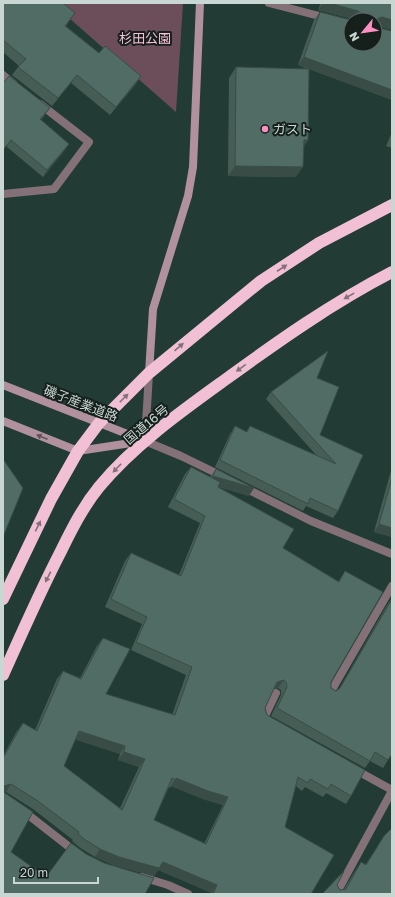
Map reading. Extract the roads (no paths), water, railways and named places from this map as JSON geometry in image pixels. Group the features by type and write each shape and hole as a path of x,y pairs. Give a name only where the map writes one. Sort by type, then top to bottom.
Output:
{"highway":[{"path":"3,599 51,499 78,451 99,422 150,373 260,282 319,243 392,205"},
{"name":"国道16号","path":"3,675 37,599 80,514 98,488 145,441 204,395 298,327 331,306 392,272"}],"street":[{"path":"145,441 153,309 188,196 192,167 200,3"},
{"path":"269,3 336,20"},
{"path":"3,75 21,90"},
{"path":"3,194 54,189 89,142 34,99"},
{"name":"磯子産業道路","path":"3,386 145,441"},
{"path":"3,421 78,451 145,441 181,456 311,521 392,554"},
{"path":"330,694 392,586"},
{"path":"276,694 264,718 277,725"},
{"path":"336,894 392,790 345,763"},
{"path":"16,806 40,822 64,843 83,856"},
{"path":"130,874 168,885 188,894"}],"place":[{"name":"ガスト","path":"265,129"}],"park label":[{"name":"杉田公園","path":"145,38"}]}
